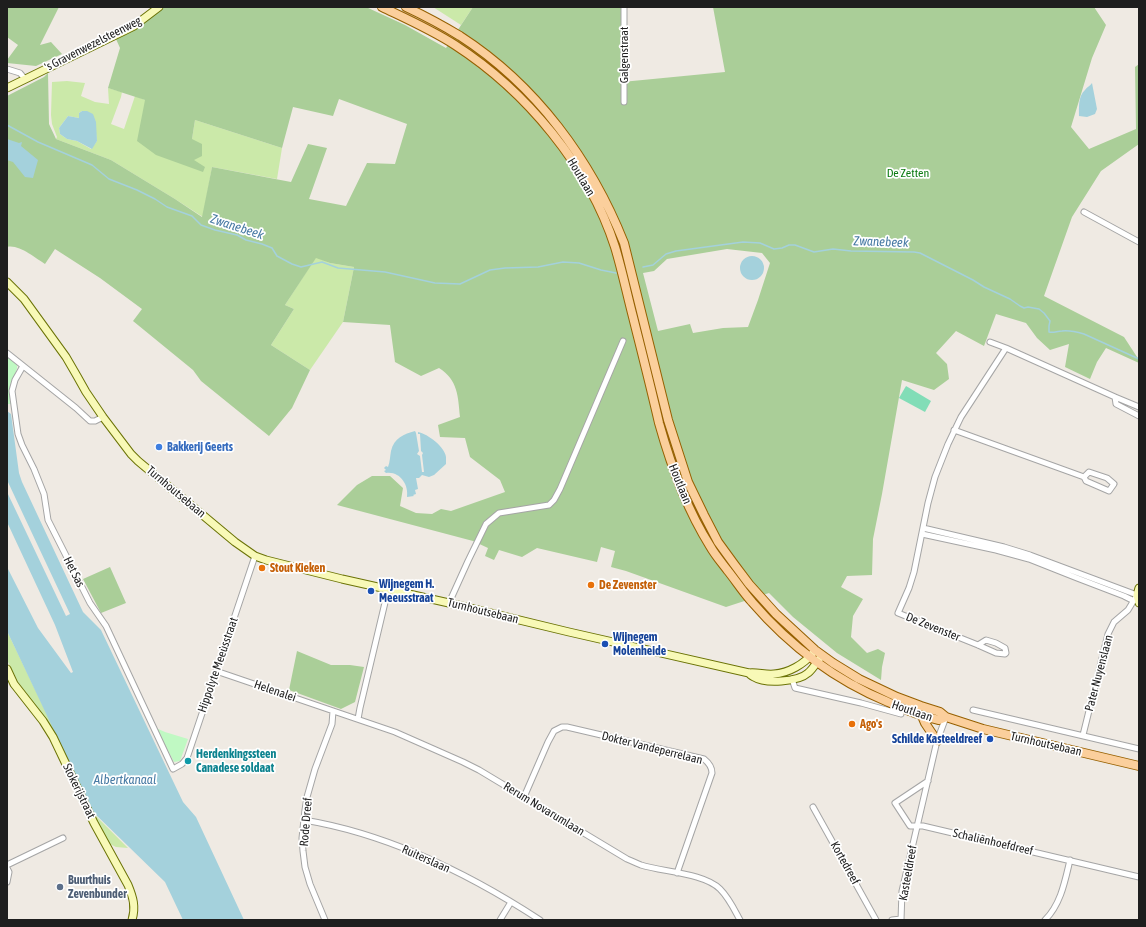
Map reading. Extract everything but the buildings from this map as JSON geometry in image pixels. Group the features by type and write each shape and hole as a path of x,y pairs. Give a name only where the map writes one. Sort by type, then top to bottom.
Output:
{"main road":[{"name":"'s Gravenwezelsteenweg","path":"7,88 124,31 140,22 159,7"},
{"name":"Houtlaan","path":"382,7 408,19 442,38 496,76 544,123 574,165 596,202 615,247 663,435 673,469 686,502 710,548 742,590 777,629 816,662 838,677 878,698 922,716 939,720 946,717 940,712 897,697 844,670 819,652 776,614 749,584 718,542 695,498 668,420 624,243 606,200 585,164 536,100 504,70 461,37 429,18 406,7"},
{"name":"Turnhoutsebaan","path":"7,282 24,299 66,357 86,392 131,454 235,542 255,556 275,563 388,590 749,673 755,672 774,674 788,671 819,652"},
{"name":"Turnhoutsebaan","path":"749,673 754,678 769,681 801,677 808,673 816,662 819,652"},
{"name":"Stokerijstraat","path":"7,669 18,689 37,713 53,737 94,823 128,885 134,904 134,915 132,920"},
{"path":"788,671 792,679"},
{"path":"922,716 937,740"},
{"name":"Turnhoutsebaan","path":"946,717 991,731 1139,766"}],"street":[{"name":"Galgenstraat","path":"624,7 624,102"},
{"path":"7,69 20,73 25,79"},
{"path":"1084,212 1139,242"},
{"path":"449,603 486,524 499,513 549,505 554,500 623,341"},
{"path":"990,342 1139,407"},
{"name":"De Zevenster","path":"978,645 986,640 991,641 1005,648 1006,653 996,653 898,613 914,572 928,502 935,477 954,430 972,399 1006,348"},
{"path":"7,353 92,422 103,417"},
{"name":"Het Sas","path":"23,366 15,380 12,391 18,434 44,494 48,520 90,603 106,626 173,769"},
{"path":"1115,397 1116,404 1139,416"},
{"path":"954,430 1084,477 1086,481 1109,491 1114,484 1107,478 1089,472 1084,477"},
{"path":"922,531 977,543 1029,557 1137,597"},
{"name":"Hippolyte Meeùsstraat","path":"173,769 182,764 187,758 255,556"},
{"path":"357,718 388,590"},
{"name":"Pater Nuyenslaan","path":"1083,735 1108,634 1114,622 1128,610 1137,597"},
{"name":"Helenalei","path":"216,671 334,711"},
{"path":"792,679 795,688 901,714"},
{"name":"Turnhoutsebaan","path":"973,710 1139,749"},
{"name":"Rerum Novarumlaan","path":"334,711 395,732 463,762 627,859 641,865 695,877 710,882 719,887 726,895 740,920"},
{"name":"Rode Dreef","path":"326,920 310,884 305,867 302,846 304,820 311,783 332,724 334,711"},
{"name":"Rode Dreef","path":"332,724 336,720 339,713"},
{"name":"Kasteeldreef","path":"901,919 902,890 916,826 937,740 946,717"},
{"name":"Dokter Vandeperrelaan","path":"524,797 548,742 554,731 562,727 704,759 712,769 712,773 677,873"},
{"path":"916,826 910,826 895,803 928,781"},
{"name":"Kortedreef","path":"813,806 876,920"},
{"name":"Ruiterslaan","path":"304,820 323,823 384,841 420,855 460,874 540,920"},
{"name":"Schaliënhoefdreef","path":"916,826 923,826 1139,877"},
{"path":"7,865 63,838"},
{"path":"1045,920 1060,899 1070,860"},
{"path":"7,868 9,872 7,882"},
{"path":"500,920 511,902"},
{"path":"892,920 901,919"}],"green space":[{"path":"7,7 59,7 40,45 51,42 62,54 36,66 7,63 7,60 18,45 7,37"},
{"name":"De Zetten","path":"163,7 366,7 405,25 446,48 473,7 621,7 622,82 725,72 713,7 1094,7 1106,25 1092,58 1071,127 1089,149 1136,129 1135,67 1139,64 1139,144 1101,171 1072,217 1044,296 1124,337 1139,360 1139,363 1106,348 1097,362 1090,379 1065,367 1069,344 1050,350 1037,338 1026,323 996,314 984,346 956,331 936,353 947,364 949,379 934,390 902,380 873,539 872,575 847,576 841,587 863,599 853,616 851,637 867,653 878,649 885,653 881,680 837,653 793,617 769,593 726,607 611,567 615,551 601,547 597,562 537,548 522,557 499,550 494,560 485,556 488,548 473,541 337,505 357,485 372,476 390,476 403,488 400,506 416,513 432,514 441,509 451,511 505,492 500,480 470,457 465,438 440,437 438,425 460,417 456,389 450,378 439,368 421,376 395,362 390,325 343,322 354,267 330,263 316,258 285,305 294,309 271,345 310,370 292,408 269,436 201,381 193,370 133,321 142,309 100,278 55,249 45,264 22,249 7,247 7,96 44,77 48,73 49,124 56,139 111,160 202,217 212,167 291,182 308,144 327,148 309,199 346,206 367,163 395,164 407,124 339,99 333,116 293,107 282,148 195,120 192,139 202,144 202,156 194,160 205,167 203,172 156,155 137,141 145,100 108,88 120,48 116,39 136,28","holes":["727,249 762,253 770,263 748,327 723,328 693,333 690,324 658,331 643,273 654,271 667,259"]},
{"path":"433,7 473,7 461,25"},
{"path":"67,81 85,83 81,96 95,102 109,104 108,88 122,92 111,124 124,129 135,96 145,100 194,160 192,139 195,120 282,148 277,179 212,167 203,217 111,160 56,139 57,137 52,124 51,115 52,82","holes":["82,111 96,134 97,141 91,149 77,141 67,139 60,134 59,128 68,116 79,118 79,113"]},
{"path":"316,257 330,263 354,267 343,322 310,370 271,345 294,309 285,305"},
{"path":"7,356 17,365 10,387 12,404 7,404"},
{"path":"906,386 931,401 925,412 899,398"},
{"path":"110,567 126,603 101,613 83,579"},
{"path":"7,631 57,735 18,682 7,660"},
{"path":"297,651 331,665 364,667 355,702 341,709 289,690"},
{"path":"156,728 188,739 180,761 174,762"},
{"path":"94,814 128,848 116,847 110,844"}],"water":[{"path":"1092,83 1097,109 1095,114 1087,117 1079,116 1079,102 1081,95"},
{"path":"82,111 87,111 93,114 96,122 97,141 92,149 77,141 67,139 60,134 59,128 68,116 79,118 79,113"},
{"path":"7,139 19,143 22,142 21,146 38,160 33,178 25,177 13,162 7,160"},
{"path":"752,256 760,260 764,268 760,276 752,280 744,276 740,268 744,260"},
{"name":"Albertkanaal","path":"7,411 11,414 19,473 22,482 83,612 101,630 183,802 196,817 244,920 183,920 165,882 92,811 7,631 7,567 38,628 71,673 73,672 55,625 7,522 7,492 66,616 70,614 7,480"},
{"path":"415,431 419,451 417,454 420,456 422,472 424,472 423,453 421,451 420,434 418,434 418,432 431,438 443,449 446,457 446,464 434,475 429,477 422,475 419,478 416,478 418,489 415,490 416,494 413,495 414,496 407,497 407,488 402,480 395,474 386,473 384,468 386,466 388,467 394,443 403,435"}],"waterway":[{"name":"Zwanebeek","path":"7,125 38,142 92,165 109,179 137,190 167,207 192,216 201,225 237,235 246,240 272,248 277,256 301,267 322,262 338,268 385,272 435,283 460,284 490,270 538,267 563,262 579,263 616,273"},
{"name":"Zwanebeek","path":"643,267 653,265 666,254 676,251 743,242 760,243 774,249 795,245 814,252 833,249 920,253 1010,299 1024,308 1028,307 1039,309 1050,321 1049,332 1068,331 1084,334 1139,359"}],"place":[{"name":"Bakkerij Geerts","path":"159,447"},
{"name":"Stout Kieken","path":"262,568"},
{"name":"De Zevenster","path":"591,585"},
{"name":"Wijnegem H. Meeusstraat","path":"371,591"},
{"name":"Wijnegem Molenheide","path":"605,644"},
{"name":"Ago's","path":"852,724"},
{"name":"Schilde Kasteeldreef","path":"990,739"},
{"name":"Herdenkingssteen Canadese soldaat","path":"188,761"},
{"name":"Buurthuis Zevenbunder","path":"60,887"}]}
